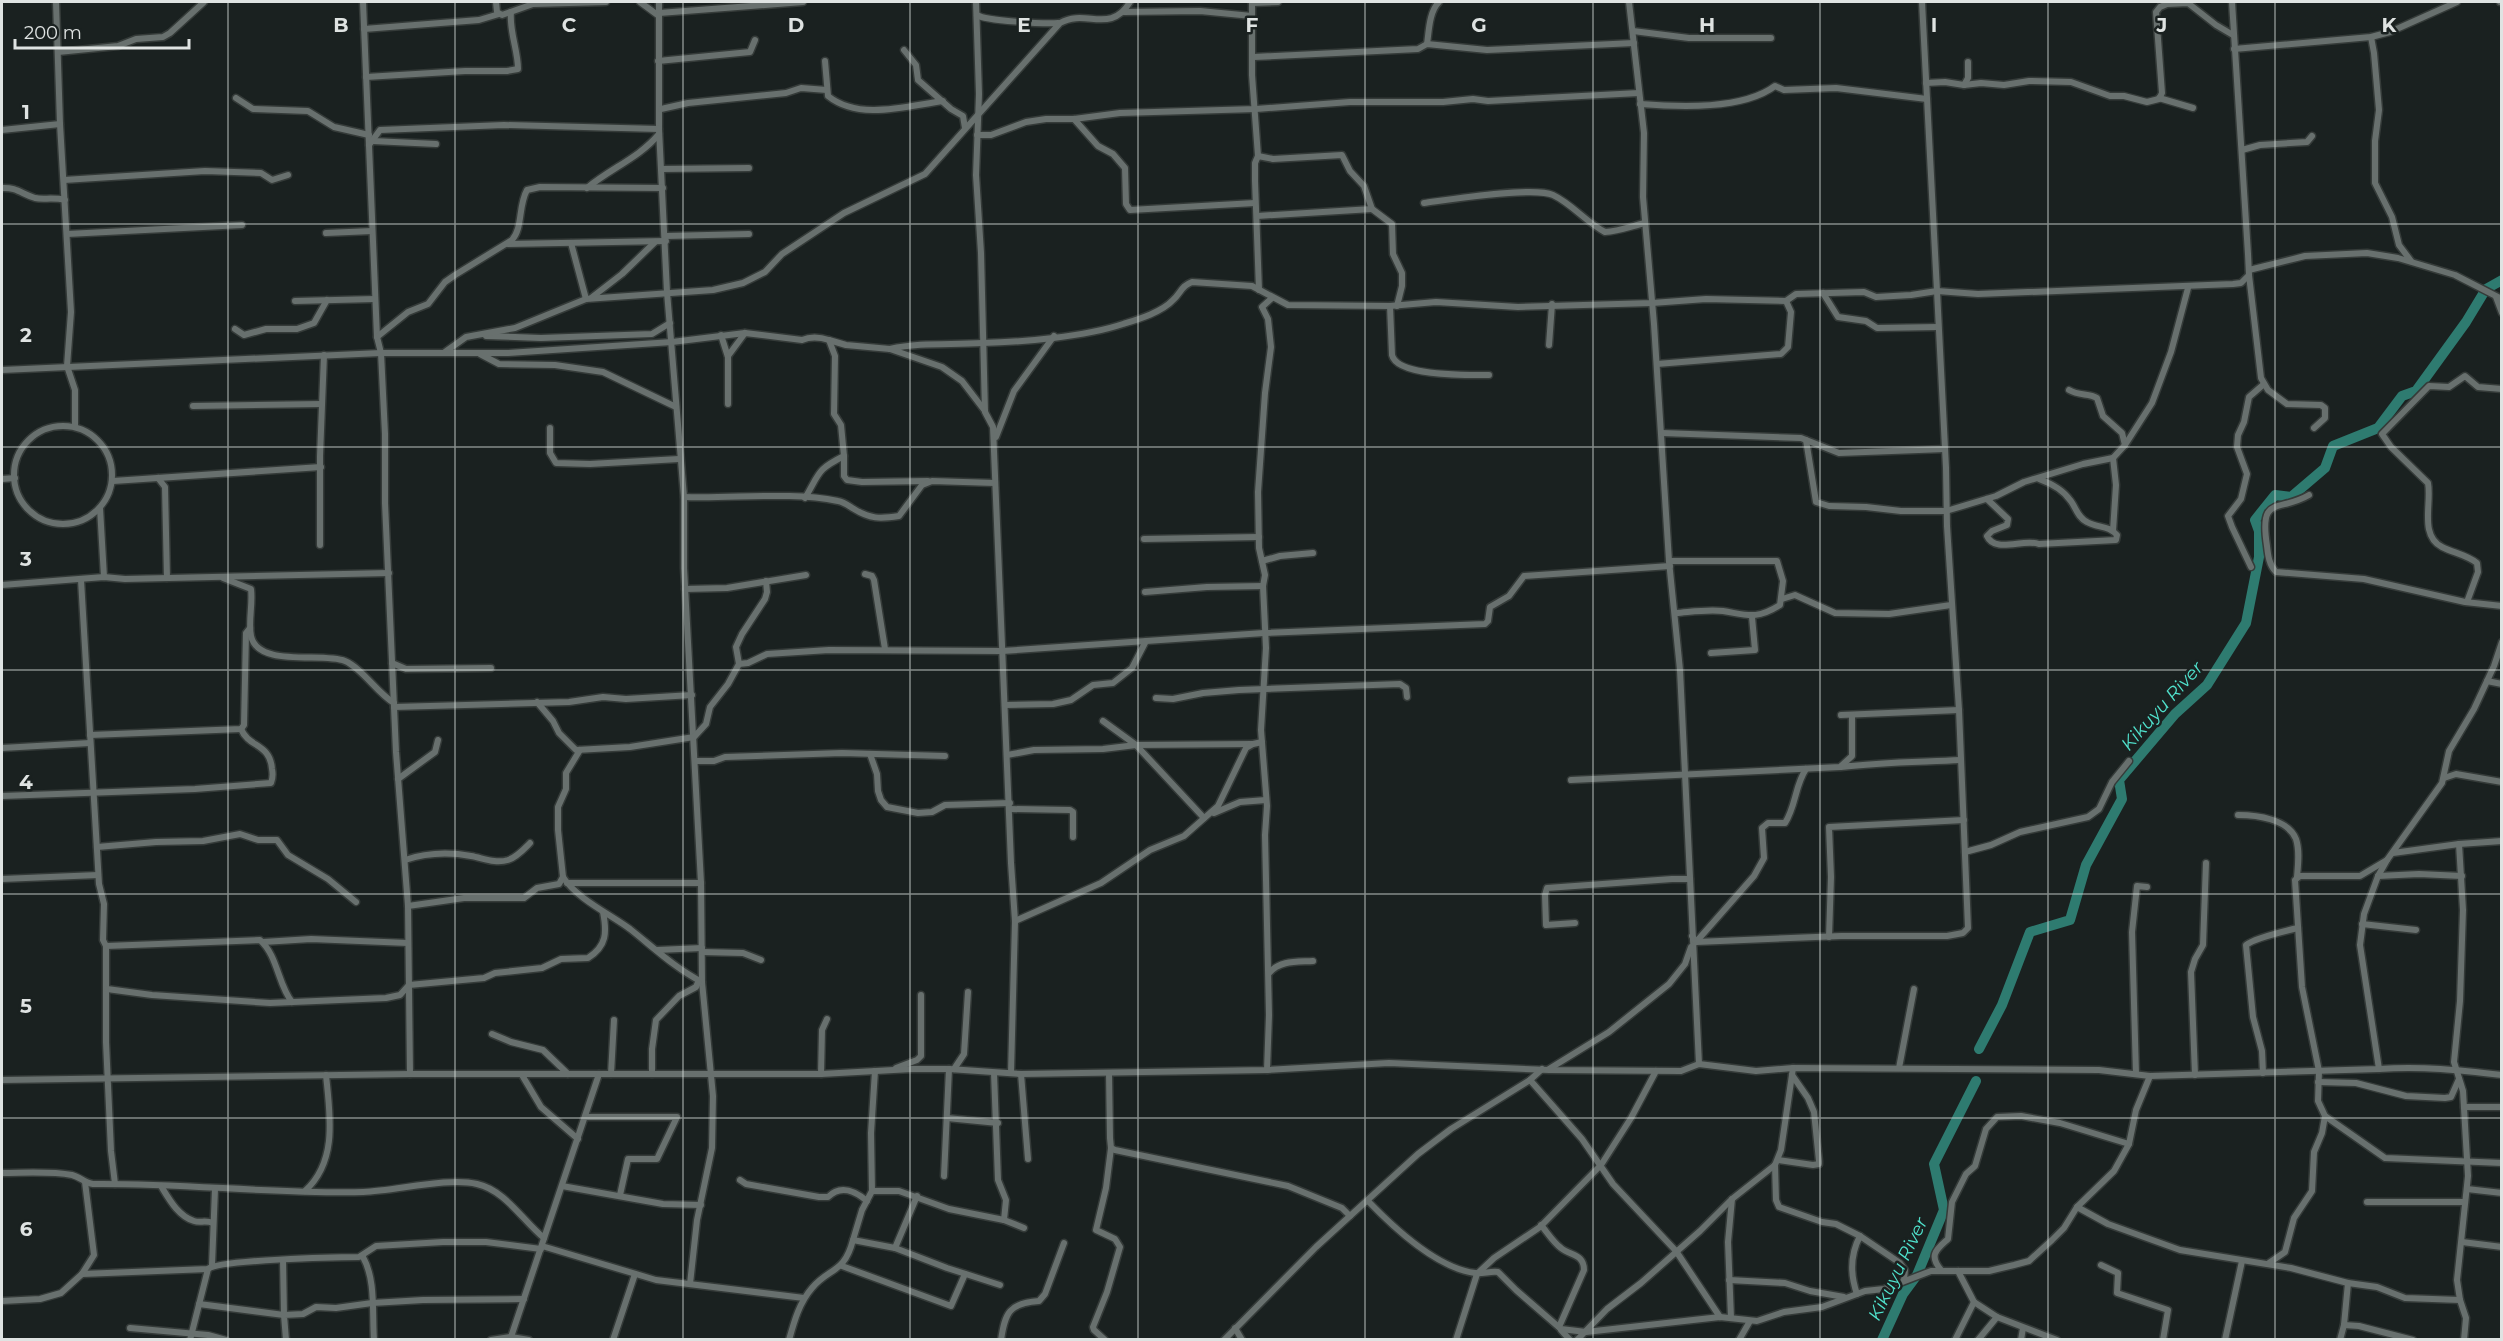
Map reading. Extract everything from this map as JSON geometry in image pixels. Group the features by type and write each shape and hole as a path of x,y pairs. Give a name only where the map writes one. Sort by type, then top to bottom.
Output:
{"street":[{"path":"56,2 60,124 71,312 67,366 75,390 75,426"},
{"path":"58,52 118,46 136,39 163,37 204,2"},
{"path":"363,2 376,337 381,353 394,705 408,906 410,1074"},
{"path":"496,2 500,14"},
{"path":"364,29 479,20 533,4 606,2"},
{"path":"640,2 659,15 803,2"},
{"path":"659,2 658,62 661,109 659,131 667,292 679,459 684,497 685,589 701,883 701,981 712,1072 712,1148 700,1205 690,1284"},
{"path":"976,2 979,84 976,175 985,412"},
{"path":"588,299 713,290 743,284 765,272 782,254 844,213 925,174 977,114 1000,93 1060,23 1069,17 1113,19 1124,12 1130,2"},
{"path":"1259,290 1255,203 1258,156 1252,75 1254,57 1252,2 1278,2"},
{"path":"1427,44 1435,6 1439,2"},
{"path":"1629,2 1644,133 1645,223 1670,564 1676,613 1699,1064"},
{"path":"1694,940 1947,936 1963,933 1968,925 1922,2"},
{"path":"2232,2 2249,272 2259,370 2264,384 2280,401 2287,404 2321,405 2325,408 2325,418 2314,428"},
{"path":"2234,49 2371,37 2390,32 2457,2"},
{"path":"2159,98 2162,93 2157,5 2188,3 2233,35"},
{"path":"1124,12 1200,11 1252,16"},
{"path":"366,77 518,69 511,12"},
{"path":"977,15 982,19 1009,20 1030,24 1060,23"},
{"path":"1633,31 1689,38 1771,38"},
{"path":"2371,37 2379,110 2375,141 2375,183 2392,217 2399,245 2412,261"},
{"path":"658,62 750,52 755,40"},
{"path":"1254,57 1418,49 1427,44 1487,50 1634,43"},
{"path":"904,50 916,65 918,80 963,116 965,128"},
{"path":"825,61 828,96 860,110 943,101"},
{"path":"1964,85 1968,78 1968,62"},
{"path":"1926,83 2004,85 2029,81 2071,82 2110,96 2124,96 2147,102 2159,98 2193,108"},
{"path":"1640,104 1717,105 1759,97 1775,86 1784,90 1836,88 1927,99"},
{"path":"661,109 688,103 786,93 801,88 827,90"},
{"path":"977,135 991,135 1036,121 1120,112 1256,109 1350,102 1443,102 1473,99 1488,101 1639,93"},
{"path":"236,98 253,109 308,111 334,127 370,140 436,144"},
{"path":"1074,118 1098,146 1113,154 1125,168 1126,204 1130,210 1255,203"},
{"path":"2,130 60,124"},
{"path":"370,140 380,130 410,128 504,126 659,131"},
{"path":"587,189 607,172 646,149 659,131"},
{"path":"2242,150 2260,145 2307,142 2312,136"},
{"path":"1258,156 1273,159 1342,155 1350,171 1364,186 1372,209 1392,224 1393,254 1402,273 1402,286 1393,306 1392,355 1394,362 1408,370 1449,375 1490,375"},
{"path":"662,169 749,168"},
{"path":"64,180 205,171 261,173 272,180 288,175"},
{"path":"2,188 15,188 35,198 52,197 65,200"},
{"path":"376,337 408,312 428,304 445,282 517,235 520,207 527,190 533,188 663,188"},
{"path":"1424,203 1497,194 1533,193 1552,195 1605,232 1614,233 1628,226 1645,223"},
{"path":"1257,216 1372,209"},
{"path":"67,234 242,225"},
{"path":"326,233 372,231"},
{"path":"505,243 656,242 666,239 749,234"},
{"path":"445,353 466,337 515,328 588,299 622,274 656,242"},
{"path":"571,243 588,299"},
{"path":"2,370 324,355 477,353 672,342 745,333 802,340 807,337 846,345 890,349 920,344 983,343 1054,336 1124,324 1158,310 1173,300 1184,285 1192,282 1252,286 1288,305 1393,306 1436,302 1501,307 1652,303 1706,299 1786,301 1796,294 1864,291 1876,297 1911,296 1937,291 1978,294 2188,288 2241,283 2249,272 2305,256 2367,253 2412,261 2454,275 2486,289 2499,298 2502,312"},
{"path":"1806,440 1816,502 1829,506 1901,511 1946,511 1987,499 2024,482 2079,465 2113,458 2125,445 2152,403 2171,352 2188,288"},
{"path":"1822,293 1838,317 1866,321 1877,328 1938,327"},
{"path":"1267,1070 1269,973 1263,742 1263,586 1265,575 1259,537 1260,459 1271,347 1268,320 1262,307 1272,298"},
{"path":"295,301 375,299"},
{"path":"234,328 244,335 256,334 266,329 297,329 314,323 327,300"},
{"path":"1657,364 1781,354 1788,347 1791,312 1786,301"},
{"path":"1549,345 1552,304"},
{"path":"474,335 541,338 652,334 670,323"},
{"path":"728,357 745,333"},
{"path":"721,335 728,357 728,404"},
{"path":"993,443 1014,391 1054,336"},
{"path":"829,340 835,356 834,414 841,425 844,476 847,480 854,482 995,483"},
{"path":"890,349 942,368 963,381 993,424 1015,921 1011,1073"},
{"path":"477,353 499,364 555,365 603,372 676,407"},
{"path":"320,545 321,404 324,355"},
{"path":"2467,602 2478,572 2477,563 2442,547 2434,540 2428,518 2428,483 2391,447 2382,434 2429,386 2449,387 2464,376 2478,387 2502,389"},
{"path":"2251,567 2228,516 2241,499 2247,474 2237,447 2238,435 2244,422 2249,397 2264,384"},
{"path":"2069,390 2097,398 2103,416 2122,433 2125,445"},
{"path":"193,406 321,404"},
{"path":"100,508 83,520 62,524 42,519 26,507 16,489 14,468 21,449 35,434 54,426 75,426 93,435 107,451 113,470 113,481 100,508 104,577"},
{"path":"550,428 550,453 556,463 582,464 679,459"},
{"path":"1662,433 1806,440 1839,453 1945,449"},
{"path":"805,498 821,470 827,464 843,456"},
{"path":"2113,458 2116,485 2113,531"},
{"path":"113,481 321,467"},
{"path":"2,479 15,478"},
{"path":"158,478 165,487"},
{"path":"167,578 165,487 170,478"},
{"path":"1987,499 2008,519 2007,525 1992,531 1987,536 1988,540 1995,544 2018,544 2030,541 2039,544 2114,542 2117,535 2113,531 2086,522 2067,496 2054,486 2038,479"},
{"path":"684,497 732,499 761,495 837,501 868,517 880,519 898,516 922,485 932,481"},
{"path":"2309,495 2297,501 2279,504 2265,518 2264,531 2274,570 2364,579 2467,602 2502,606"},
{"path":"1144,539 1259,537"},
{"path":"1262,561 1280,556 1313,553"},
{"path":"739,664 748,663 767,654 829,650 1002,651 1264,633 1485,624 1488,621 1490,607 1509,596 1524,576 1670,564 1777,561 1784,581 1782,599 1780,605 1767,614 1752,617 1722,611 1676,613"},
{"path":"2,585 35,580 81,580 104,577 167,578 389,573"},
{"path":"865,574 872,576 874,580 885,649"},
{"path":"685,589 727,588 806,575"},
{"path":"220,576 251,589 250,628 254,643 278,657 344,660 394,705 578,702 603,697 626,699 692,695"},
{"path":"81,580 98,875 104,904 106,1042 111,1151 115,1184"},
{"path":"537,702 553,721 559,733 573,748 580,750 630,747 694,737 706,724 710,707 728,684 739,664 736,647 741,634 765,598 766,581"},
{"path":"1145,592 1207,587 1263,586"},
{"path":"1782,599 1795,595 1835,613 1889,614 1951,605"},
{"path":"1712,652 1755,650 1752,617"},
{"path":"241,729 244,724 246,633 250,628"},
{"path":"1005,705 1053,704 1071,700 1093,685 1113,683 1132,668 1146,641"},
{"path":"2379,1069 2360,945 2362,924 2378,876 2444,778 2449,751 2474,709 2502,642"},
{"path":"392,663 406,669 491,668"},
{"path":"2487,681 2502,684"},
{"path":"1156,698 1173,699 1203,693 1264,689 1400,684 1406,688 1407,698"},
{"path":"1841,715 1959,710"},
{"path":"1840,767 1852,756 1852,715"},
{"path":"1103,721 1136,746 1204,818"},
{"path":"90,735 241,729"},
{"path":"2,796 271,783 273,779 272,762 269,754 258,744 247,739 241,729"},
{"path":"398,779 435,752 438,740"},
{"path":"1007,755 1034,750 1263,742"},
{"path":"2,748 90,743"},
{"path":"1211,814 1225,795 1243,754 1253,744"},
{"path":"580,750 566,773 565,790 558,807 558,830 565,880 603,912 628,928 682,971 701,981"},
{"path":"695,761 714,761 725,757 870,754 945,756"},
{"path":"870,754 877,774 880,800 887,807 918,813 932,812 945,805 1070,810 1073,812 1073,837"},
{"path":"1571,780 1960,760"},
{"path":"1965,852 1991,845 2020,832 2088,817 2099,809 2112,782 2129,762"},
{"path":"1224,1340 1350,1216 1418,1154 1451,1129 1545,1069 1609,1032 1669,984 1685,964 1694,940 1754,876 1764,858 1762,828 1768,823 1785,823 1793,811 1801,776 1806,769"},
{"path":"2444,778 2456,774 2502,782"},
{"path":"1015,921 1101,883 1150,850 1184,836 1211,814 1240,802 1266,800"},
{"path":"2238,815 2273,820 2292,832 2298,849 2295,884 2302,987 2319,1071 2318,1101 2325,1116 2385,1158 2502,1163"},
{"path":"1828,937 1831,877 1829,827 1964,820"},
{"path":"97,847 203,841 240,834 258,840 277,840 288,855 328,879 356,902"},
{"path":"2393,853 2502,841"},
{"path":"405,860 428,854 471,856 501,861 514,857 530,843"},
{"path":"2459,844 2462,876 2460,990 2454,1058 2464,1107 2467,1162 2467,1189 2457,1280 2466,1318 2464,1340"},
{"path":"2297,877 2360,876 2379,862 2387,860"},
{"path":"2195,1075 2191,972 2195,959 2204,945 2206,862"},
{"path":"2378,876 2419,874 2462,876"},
{"path":"2,879 98,875"},
{"path":"1575,923 1546,926 1545,895 1547,888 1690,879"},
{"path":"408,906 464,898 525,898 537,888 556,886 565,880 701,883"},
{"path":"2136,1074 2132,932 2137,886 2147,887"},
{"path":"107,989 201,999 292,1002 386,998 400,995 409,986 484,978 495,973 542,968 561,959 588,958 605,940 606,926 603,912"},
{"path":"2362,924 2416,930"},
{"path":"2263,1073 2262,1051 2253,1017 2246,945 2253,940 2275,936 2298,928"},
{"path":"106,946 256,939 263,942 311,939 408,943"},
{"path":"263,942 280,974 287,996 292,1002"},
{"path":"656,950 743,952 761,960"},
{"path":"1269,973 1275,966 1284,963 1313,961"},
{"path":"652,1074 652,1049 657,1020 679,996 696,987 701,981"},
{"path":"1899,1068 1914,989"},
{"path":"944,1176 951,1069 964,1054 968,992"},
{"path":"887,1071 921,1056 921,995"},
{"path":"821,1074 822,1030 826,1019"},
{"path":"611,1074 614,1020"},
{"path":"492,1034 511,1042 543,1050 568,1074"},
{"path":"2,1080 410,1074 712,1072 821,1074 951,1069 1021,1074 1109,1073 1267,1070 1389,1064 1656,1071 1680,1071 1699,1064 1756,1071 1793,1072 1899,1068 2099,1070 2150,1076 2412,1066 2502,1075"},
{"path":"789,1340 804,1299 814,1286 842,1266 849,1256 872,1191 871,1133 875,1071"},
{"path":"1456,1340 1477,1274 1494,1258 1541,1225 1600,1165 1631,1118 1656,1071"},
{"path":"1793,1072 1777,1163 1776,1200 1779,1207 1822,1222 1836,1224 1860,1236 1900,1263 1905,1270 1904,1280"},
{"path":"1577,1340 1607,1309 1676,1251 1732,1199 1777,1163 1818,1164 1820,1161 1814,1112 1793,1072"},
{"path":"994,1073 998,1123 998,1180 1007,1203 1004,1220"},
{"path":"1105,1340 1093,1327 1107,1292 1120,1246 1114,1239 1096,1230 1108,1180 1112,1148 1109,1073"},
{"path":"511,1338 599,1074"},
{"path":"1021,1074 1028,1160"},
{"path":"305,1191 323,1168 329,1149 326,1075"},
{"path":"522,1075 540,1107 578,1139"},
{"path":"1560,1328 1586,1332 1720,1317 1750,1321 1763,1320 1784,1312 1822,1307 1847,1297 1884,1289 1904,1280 1941,1270 1989,1271 2029,1261 2064,1228 2077,1207 2114,1171 2129,1144 2136,1110 2150,1076"},
{"path":"2318,1082 2356,1083 2406,1096 2445,1098 2451,1097 2459,1078"},
{"path":"1530,1080 1582,1138 1626,1199 1676,1251 1720,1317"},
{"path":"2464,1107 2502,1107"},
{"path":"1941,1270 1935,1261 1935,1254 1937,1248 1948,1239 1952,1202 1966,1174 1974,1168 1984,1132 1993,1120 2021,1116 2050,1121 2129,1144"},
{"path":"2268,1263 2285,1252 2294,1218 2312,1191 2314,1152 2322,1133 2325,1116"},
{"path":"585,1117 677,1117 657,1159 628,1160 620,1195"},
{"path":"947,1118 998,1123"},
{"path":"1112,1148 1129,1154 1288,1186 1342,1208 1350,1216"},
{"path":"2,1173 58,1173 76,1176 85,1182 214,1190 367,1192 445,1184 475,1184 495,1192 544,1238"},
{"path":"740,1180 746,1184 819,1197 828,1197 831,1193 843,1190 856,1192 867,1201"},
{"path":"2,1301 40,1299 61,1293 82,1275 94,1255 85,1182"},
{"path":"161,1186 182,1214 195,1222 206,1220 213,1223"},
{"path":"562,1186 663,1203 700,1205"},
{"path":"2467,1189 2502,1193"},
{"path":"191,1336 210,1267 214,1190"},
{"path":"872,1191 899,1191 954,1210 1004,1220 1024,1228"},
{"path":"895,1248 916,1197"},
{"path":"1731,1318 1728,1242 1732,1199"},
{"path":"1368,1201 1387,1221 1436,1258 1454,1268 1477,1274 1498,1272 1515,1290 1560,1328 1570,1340"},
{"path":"2367,1202 2465,1202"},
{"path":"2077,1207 2108,1224 2180,1250 2242,1261 2268,1263 2348,1283 2377,1287 2405,1298 2460,1300"},
{"path":"1541,1225 1562,1249 1579,1257 1584,1263 1584,1270 1560,1328"},
{"path":"1857,1294 1852,1279 1853,1254 1860,1236"},
{"path":"853,1240 895,1248 965,1274 1000,1284"},
{"path":"82,1275 283,1260 363,1257 376,1246 486,1242 541,1247 671,1283 804,1299"},
{"path":"2462,1242 2502,1246"},
{"path":"1001,1340 1006,1316 1010,1311 1020,1303 1039,1301 1045,1294 1064,1243"},
{"path":"363,1257 369,1267 374,1340"},
{"path":"283,1260 286,1340"},
{"path":"2225,1340 2242,1261"},
{"path":"2101,1265 2118,1273 2117,1293 2168,1310 2163,1340"},
{"path":"842,1266 951,1306 965,1274"},
{"path":"1958,1271 1974,1302 1997,1317 2057,1340"},
{"path":"613,1340 635,1274"},
{"path":"1729,1280 1785,1283 1818,1293 1847,1297"},
{"path":"2340,1340 2344,1325 2348,1283"},
{"path":"199,1304 284,1315 303,1314 316,1307 336,1308 372,1303 524,1299"},
{"path":"1955,1340 1974,1302"},
{"path":"1978,1340 1997,1317"},
{"path":"1739,1340 1750,1321"},
{"path":"2344,1325 2359,1326 2408,1339"},
{"path":"130,1328 226,1340"},
{"path":"1235,1328 1242,1340"},
{"path":"2021,1340 2024,1328"},
{"path":"491,1340 511,1338 529,1340"}],"waterway":[{"name":"Kikuyu River","path":"1979,1049 2002,1005 2030,932 2070,920 2086,865 2122,799 2119,780 2175,714 2207,685 2246,623 2259,557 2259,531 2255,520 2275,495 2291,497 2325,468 2333,446 2378,428 2402,396 2416,391 2466,322 2486,289 2502,280"},
{"name":"Kikuyu River","path":"1882,1340 1903,1294 1917,1275 1944,1210 1934,1164 1976,1081"}]}
